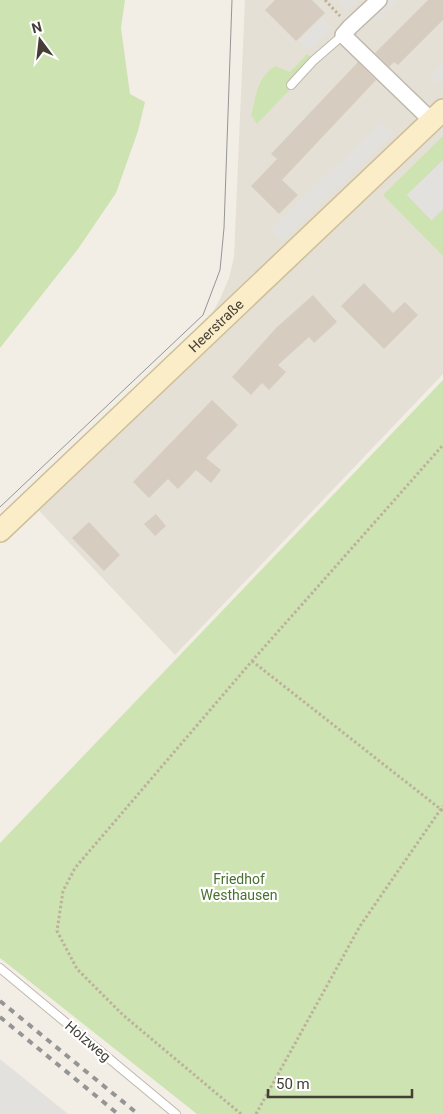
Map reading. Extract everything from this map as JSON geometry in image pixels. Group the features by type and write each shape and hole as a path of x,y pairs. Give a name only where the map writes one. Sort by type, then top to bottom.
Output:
{"main road":[{"name":"Heerstraße","path":"0,531 437,115"}],"street":[{"path":"343,35 379,0"},
{"name":"Heerstraße","path":"343,35 437,115"}],"lane":[{"path":"291,85 313,61 343,35"},
{"name":"Holzweg","path":"0,968 176,1114"}],"path":[{"path":"240,1114 123,1015 77,969 57,931 63,891 75,868 252,661 443,445"},
{"path":"252,661 442,808 360,926 256,1114"}],"shaded area":[{"path":"245,0 443,0 443,374 175,655 28,499 211,326 211,315 229,278 234,257"},
{"path":"339,0 359,0 347,11"},
{"path":"386,0 399,0 377,21 370,15"},
{"path":"322,18 332,28 309,50 299,40"},
{"path":"443,63 443,79 438,84 430,76"},
{"path":"382,121 394,133 282,241 270,229"},
{"path":"443,160 443,209 432,220 407,195"},
{"path":"0,1059 68,1114 0,1114"}],"green space":[{"path":"0,0 125,0 121,28 130,94 145,102 138,131 116,193 78,249 0,348"},
{"path":"307,54 317,61 257,124 251,115 258,88 264,76 275,66 290,72"},
{"path":"443,136 443,160 407,195 431,220 443,209 443,256 383,195"},
{"name":"Friedhof Westhausen","path":"443,380 443,1114 197,1114 0,958 0,843"}],"building":[{"path":"275,0 312,0 325,13 296,41 265,10"},
{"path":"428,0 443,0 443,20 398,65 394,62 389,67 375,53"},
{"path":"358,62 376,80 282,180 298,195 279,214 251,186 277,159 271,154"},
{"path":"364,283 393,313 405,302 418,315 384,349 341,306"},
{"path":"313,295 337,322 314,343 309,337 278,365 286,372 269,390 262,383 251,395 232,377 276,328"},
{"path":"212,400 238,425 206,458 221,470 211,483 196,470 178,489 168,479 149,498 133,482"},
{"path":"156,514 166,526 155,536 144,524"},
{"path":"89,522 120,555 104,571 72,538"}],"tram line":[{"path":"0,507 203,315 220,270 224,228 232,0"}],"railway":[{"path":"0,1001 138,1114"},
{"path":"0,1017 118,1114"}]}
